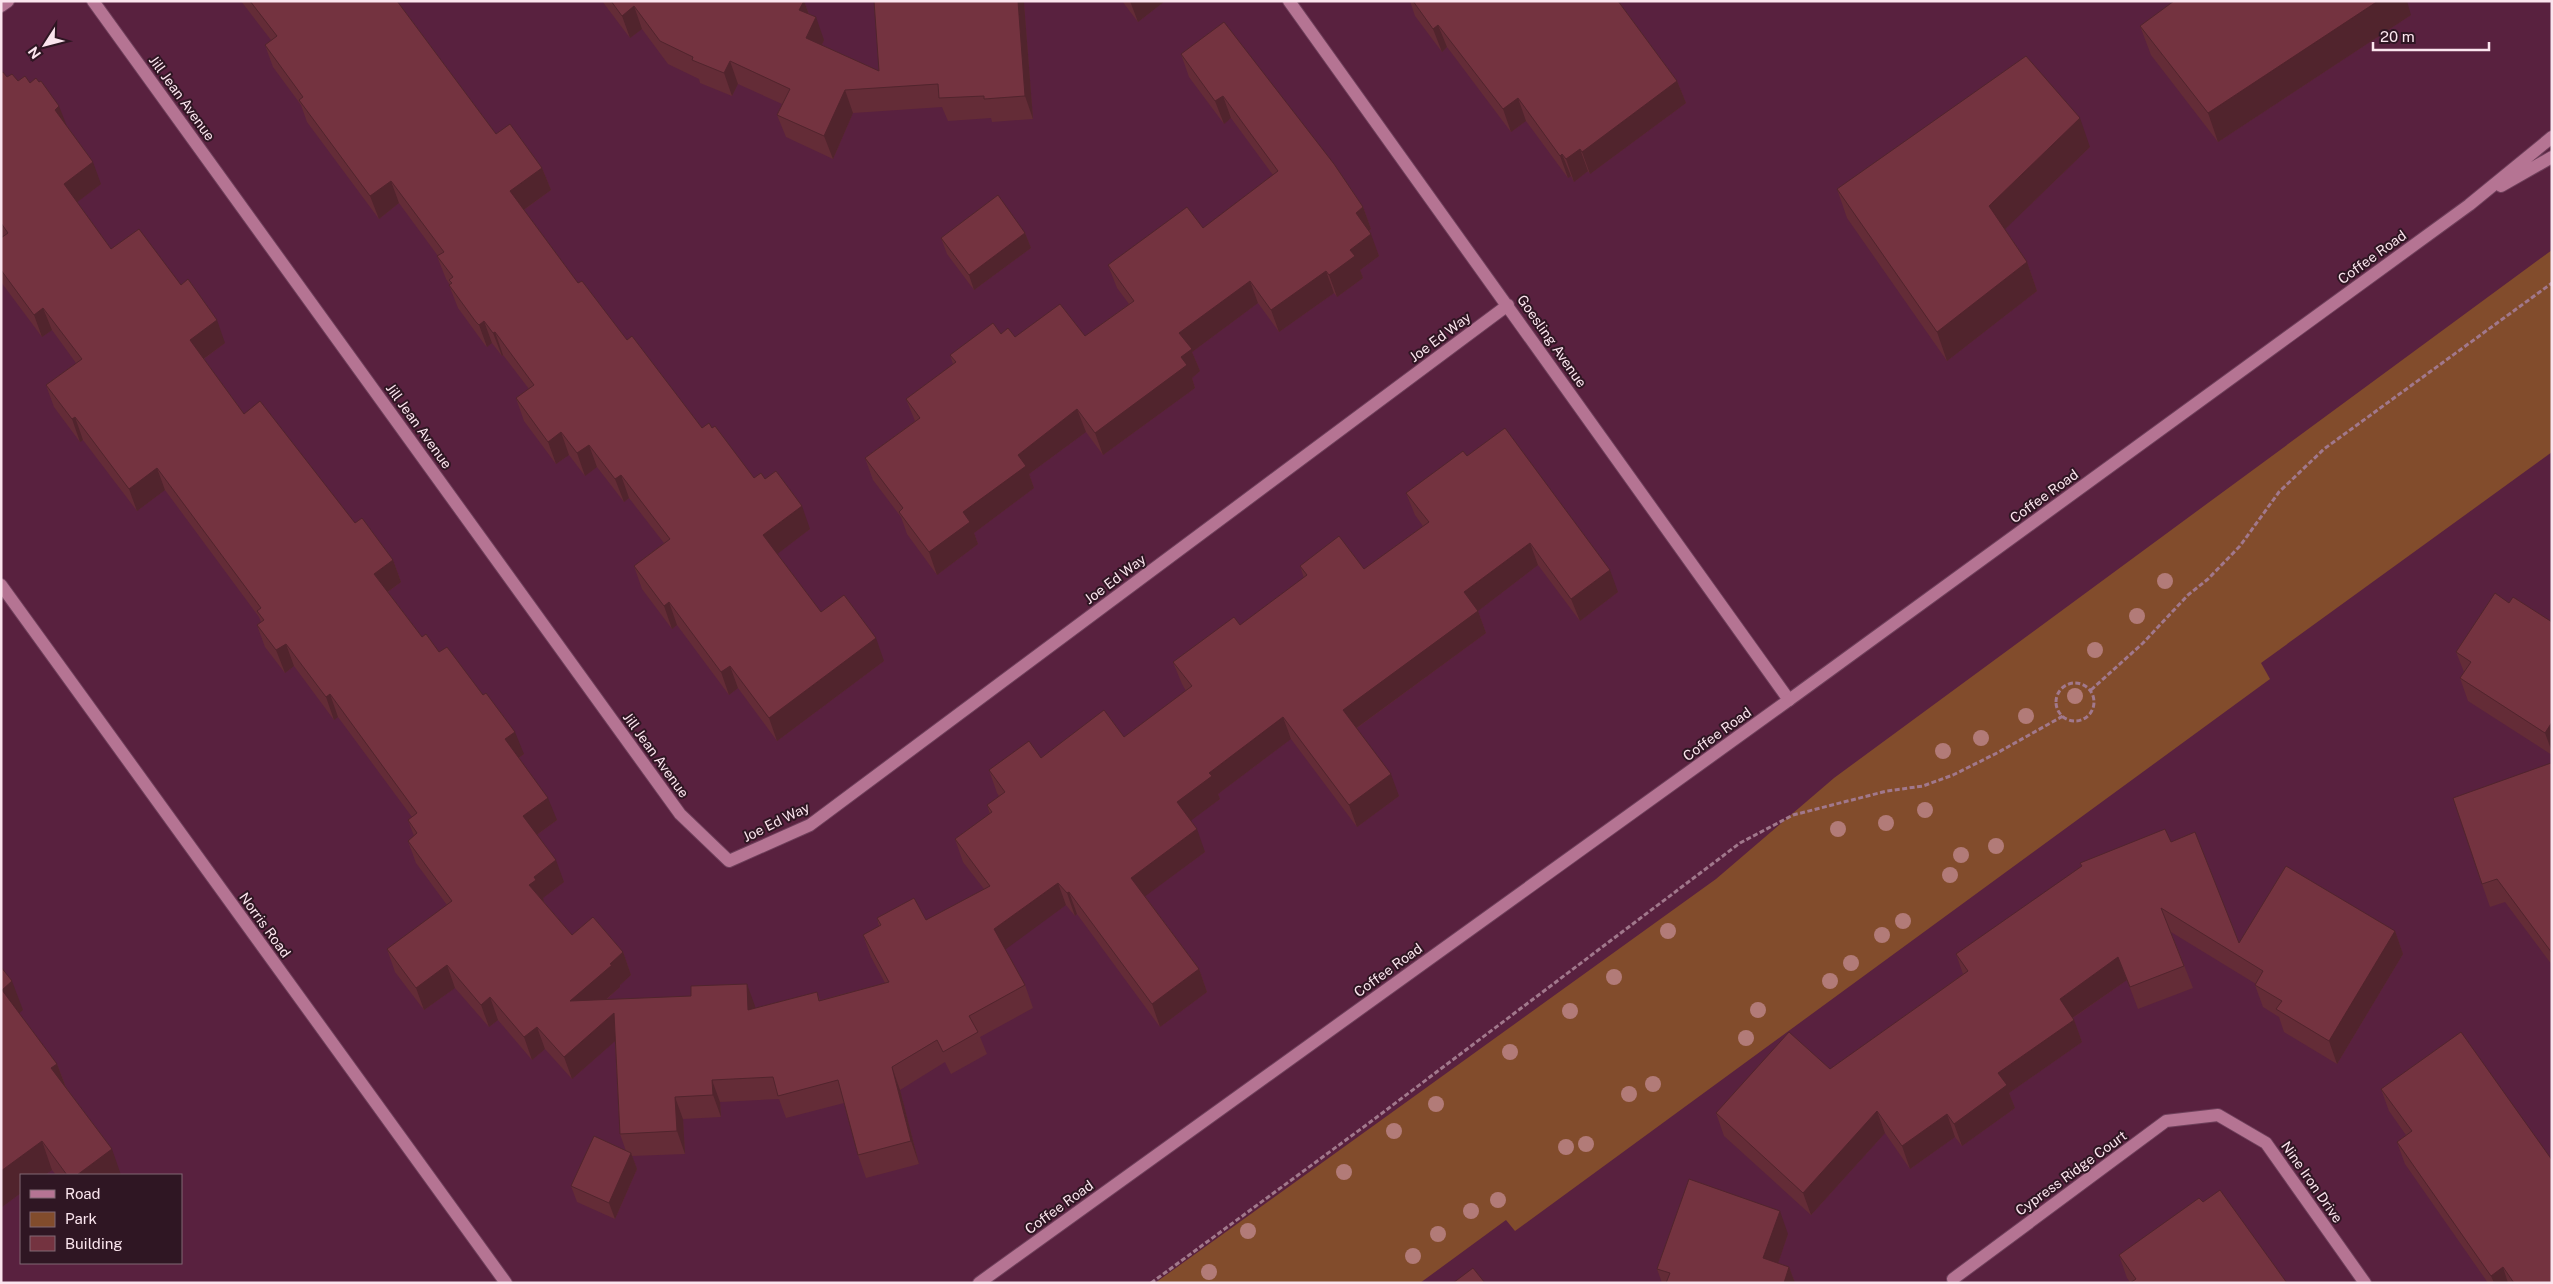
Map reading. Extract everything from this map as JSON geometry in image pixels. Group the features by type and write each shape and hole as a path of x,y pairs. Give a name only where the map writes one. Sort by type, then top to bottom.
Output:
{"street":[{"path":"1,6 8,1"},
{"name":"Jill Jean Avenue","path":"93,1 680,814 729,861"},
{"name":"Goesling Avenue","path":"1289,1 1789,700"},
{"name":"Coffee Road","path":"979,1283 1789,700 2469,205 2552,137"},
{"name":"Coffee Road","path":"2469,205 2552,157"},
{"name":"Joe Ed Way","path":"729,861 810,825 1508,305"},
{"name":"Norris Road","path":"1,585 506,1283"},
{"name":"Cypress Ridge Court","path":"1953,1279 2166,1121 2218,1115"},
{"name":"Nine Iron Drive","path":"2218,1115 2266,1143 2365,1283"}],"path":[{"path":"2091,690 2143,643 2188,595 2208,579 2240,546 2279,492 2324,448 2552,283"},
{"path":"2080,683 2091,690 2095,702 2091,714 2086,718 2074,721 2063,716 2056,705 2058,693 2062,688 2067,684 2080,683"},
{"path":"1151,1283 1353,1134 1740,843 1793,815 1887,791 1924,786 1953,775 2063,716"}],"green space":[{"path":"2552,250 2552,452 2261,663 2270,679 1515,1231 1506,1220 1420,1283 1155,1283 1716,879 1834,778"}],"building":[{"path":"250,1 397,1 496,134 510,124 542,168 510,191 578,283 582,281 627,340 632,336 702,428 709,423 712,428 715,426 754,478 761,473 765,479 776,471 802,506 763,535 821,612 844,595 876,638 769,718 730,666 721,672 669,602 664,606 634,566 670,539 621,475 615,479 589,445 577,453 561,432 548,442 516,398 534,385 495,332 493,333 484,321 479,325 476,322 449,285 452,283 449,280 453,277 437,256 444,252 391,181 370,196 299,100 303,97 265,45 277,36"},
{"path":"611,1 804,1 799,10 816,17 806,38 879,71 874,1 1018,1 1025,96 984,99 984,96 939,98 938,84 845,90 824,136 777,115 790,89 730,61 724,73 692,60 693,57 660,41 634,6 622,16"},
{"path":"1413,1 1618,1 1677,81 1582,152 1580,149 1566,159 1562,154 1560,156 1518,98 1503,109 1438,25 1433,29"},
{"path":"2174,1 2378,1 2208,113 2140,26"},
{"path":"1224,22 1334,164 1363,207 1356,213 1371,234 1350,250 1355,256 1329,275 1326,271 1271,310 1250,281 1179,333 1192,349 1181,357 1187,365 1095,433 1077,409 1018,455 1026,466 963,512 970,522 929,552 899,512 903,508 865,458 920,418 906,399 956,362 950,355 993,323 1001,334 1008,328 1015,337 1060,304 1085,336 1134,301 1108,265 1187,207 1203,228 1278,171 1223,96 1215,101 1181,54"},
{"path":"2026,56 2080,118 1989,206 2027,262 1937,332 1837,189"},
{"path":"3,72 7,77 12,74 18,81 25,76 30,83 36,78 39,82 41,81 59,106 55,110 93,162 64,184 111,249 139,229 181,285 188,279 217,320 190,340 244,414 260,401 355,523 362,518 393,560 374,574 422,637 426,634 439,652 447,647 483,695 486,693 515,732 505,739 548,798 523,816 556,860 534,877 536,880 529,885 572,935 593,917 623,952 610,964 612,965 570,1001 691,996 691,986 747,984 748,1010 817,992 819,1001 889,982 863,935 881,925 877,918 914,898 926,920 990,886 955,839 992,812 987,805 1005,792 989,770 1029,741 1041,758 1104,710 1124,737 1192,686 1173,662 1234,617 1240,625 1307,575 1300,566 1339,536 1364,569 1429,522 1406,493 1463,451 1467,456 1505,428 1610,570 1571,599 1530,543 1464,592 1478,611 1343,710 1391,774 1349,805 1283,717 1209,773 1212,776 1177,802 1197,829 1131,878 1199,969 1152,1004 1069,892 1067,893 1058,883 994,929 1025,985 969,1016 978,1032 943,1052 937,1040 892,1067 911,1141 858,1155 838,1080 778,1096 773,1077 712,1080 713,1095 675,1097 677,1131 620,1134 614,1013 564,1057 537,1027 524,1037 490,997 481,1005 447,965 416,988 387,949 452,901 408,841 417,833 408,820 417,813 330,694 326,697 286,644 276,650 257,625 264,620 257,611 261,608 157,468 129,489 75,417 72,419 46,385 82,359 43,308 34,315 1,270 1,238 8,233 1,223 1,73"},
{"path":"998,195 1025,233 969,275 941,238"},
{"path":"2495,593 2509,603 2513,597 2552,622 2552,722 2545,733 2460,678 2471,662 2456,652"},
{"path":"2551,763 2552,953 2497,879 2482,884 2453,798"},
{"path":"2165,829 2171,842 2195,832 2239,943 2286,866 2395,931 2329,1041 2276,1009 2282,1001 2255,985 2263,971 2161,908 2184,966 2130,987 2118,957 2060,999 2074,1020 1998,1073 2007,1085 1954,1124 1947,1114 1902,1146 1877,1111 1803,1193 1716,1113 1789,1032 1830,1069 1968,971 1956,954 2082,866 2080,863"},
{"path":"1,967 12,981 2,990 57,1064 51,1068 112,1149 78,1174 66,1174 42,1141 1,1171"},
{"path":"2461,1032 2552,1160 2552,1283 2514,1283 2503,1267 2491,1276 2397,1142 2412,1131 2381,1089"},
{"path":"594,1136 631,1153 609,1203 571,1186"},
{"path":"1689,1179 1780,1211 1763,1258 1789,1267 1784,1283 1666,1283 1670,1273 1657,1269"},
{"path":"2220,1190 2287,1283 2130,1283 2136,1279 2119,1255 2199,1198 2203,1202"},
{"path":"1473,1268 1485,1283 1453,1283"}]}
